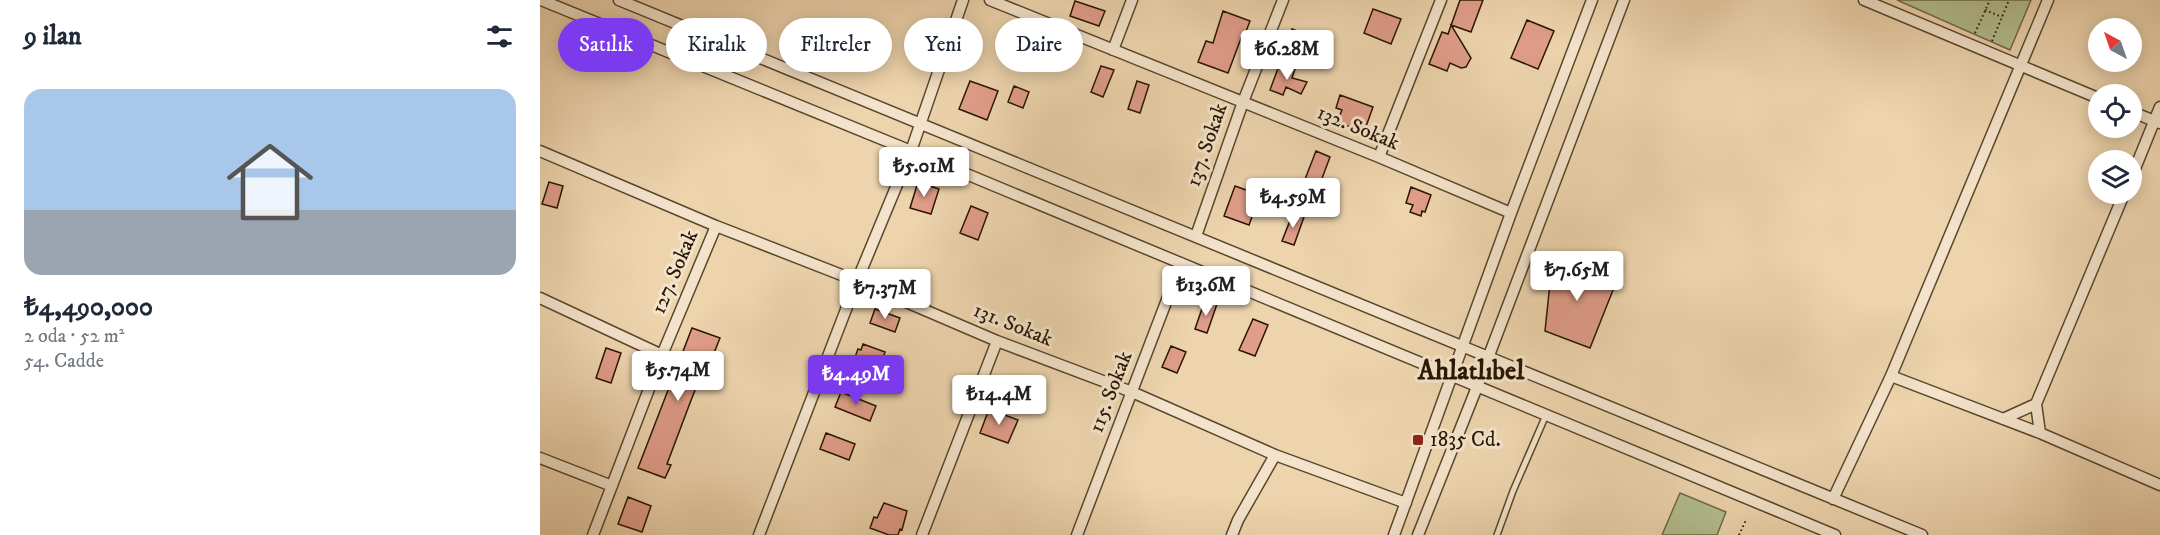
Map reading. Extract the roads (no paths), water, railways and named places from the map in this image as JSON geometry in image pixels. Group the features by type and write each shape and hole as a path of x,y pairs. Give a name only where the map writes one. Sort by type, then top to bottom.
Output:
{"street":[{"path":"542,0 1181,263 1828,534"},
{"path":"619,0 920,121 1488,358 1922,535"},
{"path":"759,535 857,281 911,151 963,0"},
{"name":"132. Sokak","path":"990,0 1379,157 1511,213"},
{"path":"1113,50 1132,0"},
{"name":"137. Sokak","path":"1196,236 1243,102 1283,0"},
{"path":"1379,157 1442,0"},
{"path":"1394,535 1511,213 1592,0"},
{"path":"1418,535 1477,387 1624,0"},
{"path":"1864,0 2088,94"},
{"path":"1833,499 1891,376 2048,0"},
{"path":"2142,154 2157,122 2160,107"},
{"path":"2142,115 2157,122"},
{"name":"131. Sokak","path":"540,151 997,341 1132,392 1275,455 1406,503"},
{"path":"2040,433 2036,404 2120,204"},
{"name":"127. Sokak","path":"593,535 662,355 716,226"},
{"name":"115. Sokak","path":"1077,535 1181,263"},
{"path":"540,298 662,355"},
{"path":"922,535 997,341"},
{"path":"1891,376 2040,433 2160,485"},
{"path":"2003,419 2036,404"},
{"path":"1232,535 1238,520 1275,455"},
{"path":"540,458 612,486"}],"lane":[{"path":"1497,535 1513,491 1546,415"}],"place":[{"name":"1835 Cd.","path":"1418,440"}],"district":[{"name":"Ahlatlıbel","path":"1471,371"}]}
